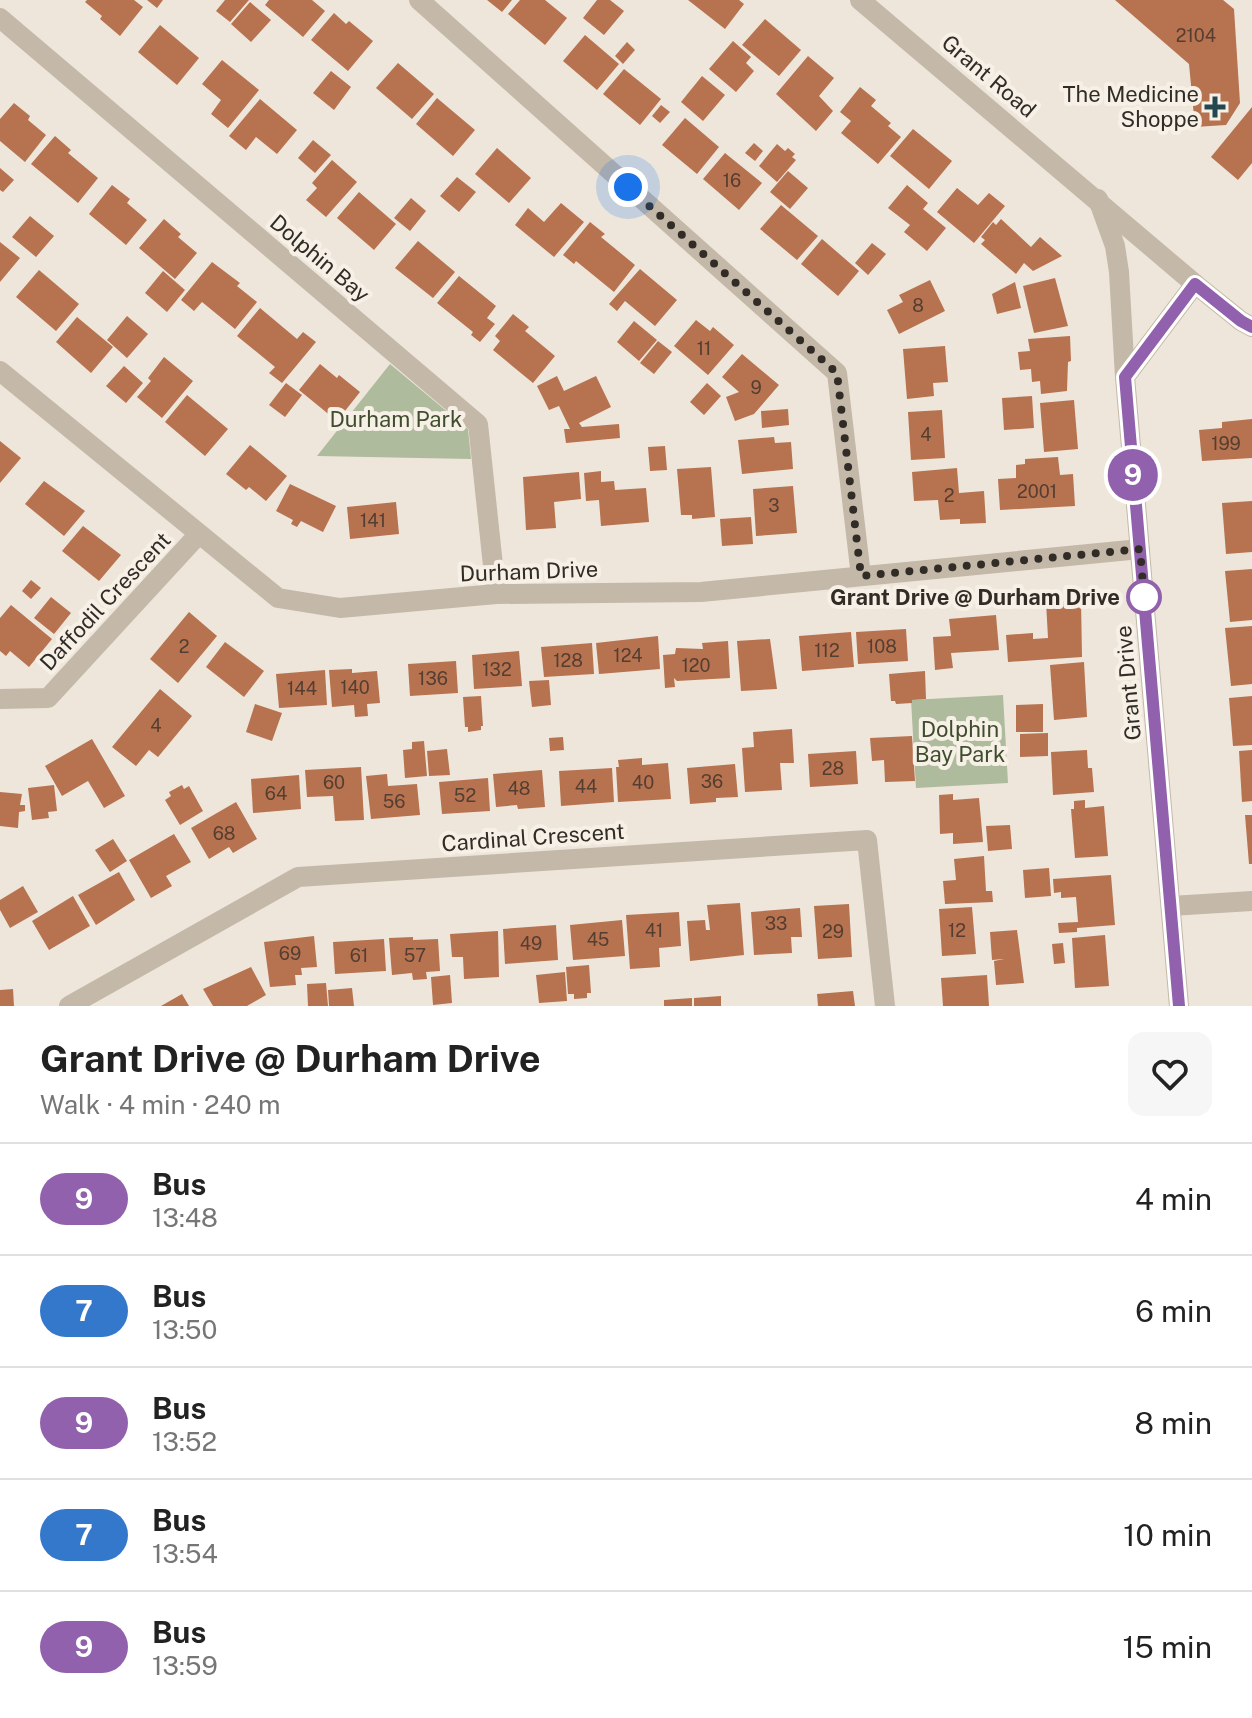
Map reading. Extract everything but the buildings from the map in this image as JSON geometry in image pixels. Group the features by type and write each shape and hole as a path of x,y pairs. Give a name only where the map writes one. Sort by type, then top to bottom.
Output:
{"street":[{"path":"419,0 837,373 861,576"},
{"name":"Grant Road","path":"860,0 1195,284 1252,327"},
{"name":"Dolphin Bay","path":"0,18 478,424 496,594"},
{"name":"Grant Drive","path":"1098,199 1115,246 1119,272 1125,377 1179,1006"},
{"path":"1125,377 1195,284"},
{"name":"Durham Drive","path":"0,371 278,598 340,608 496,594 701,592 1140,549"},
{"name":"Daffodil Crescent","path":"0,699 48,698 198,535"},
{"name":"Cardinal Crescent","path":"69,1006 298,877 867,840 885,1006"},
{"path":"1171,906 1252,901"}],"green space":[{"name":"Durham Park","path":"390,364 468,429 471,459 317,456"},
{"name":"Dolphin Bay Park","path":"1003,695 1008,783 916,788 911,700"}],"bus line":[{"name":"9","path":"1179,1006 1125,377 1195,284 1252,327"}],"place":[{"name":"The Medicine Shoppe","path":"1215,107"},
{"name":"Grant Drive @ Durham Drive","path":"1144,597"}],"route":[{"path":"628,187 837,373 861,576 1140,549 1145,608 1144,597"}]}
